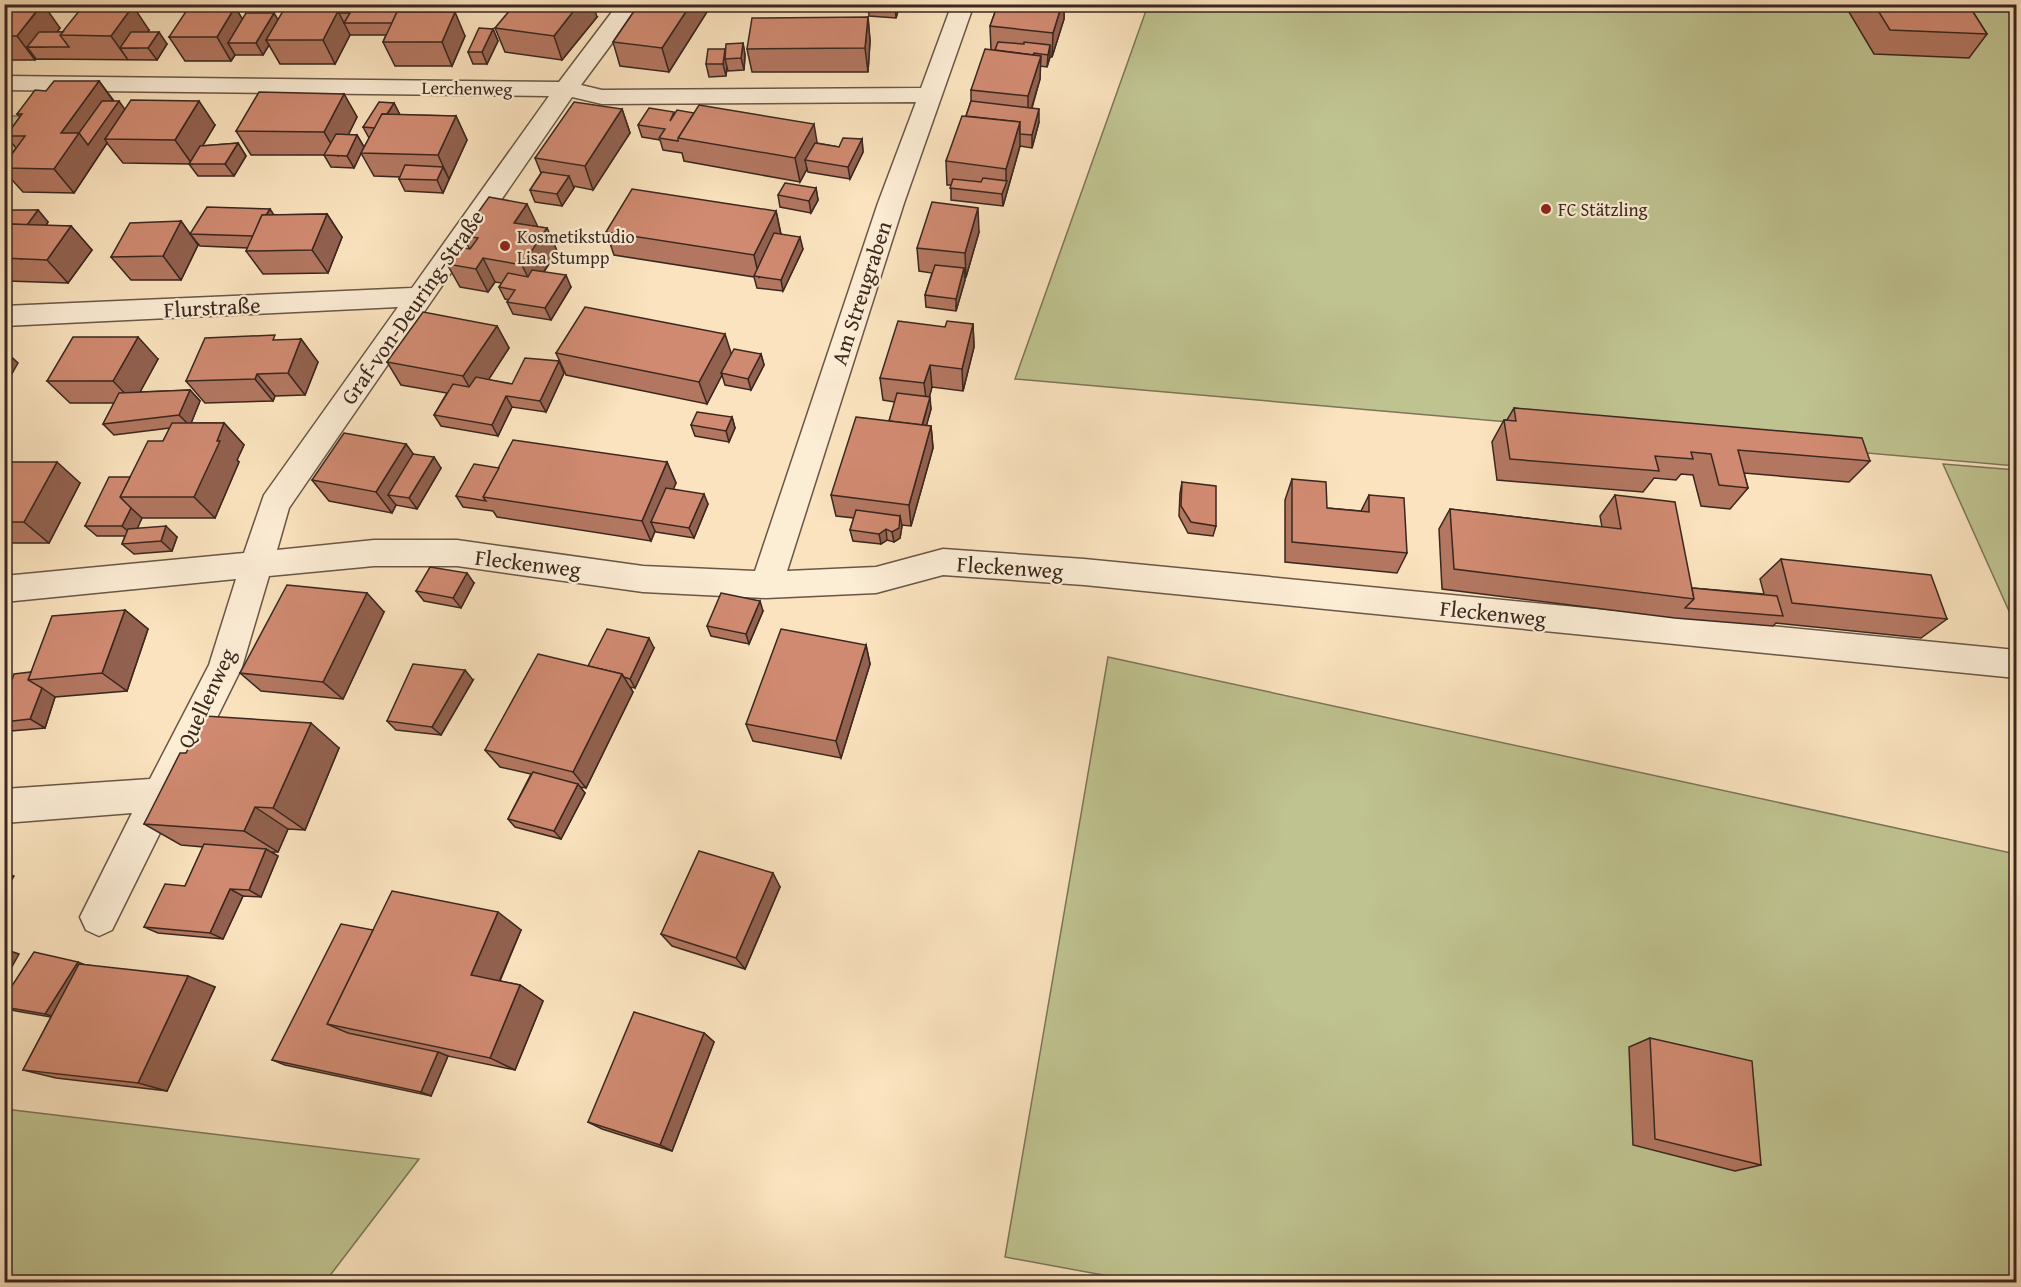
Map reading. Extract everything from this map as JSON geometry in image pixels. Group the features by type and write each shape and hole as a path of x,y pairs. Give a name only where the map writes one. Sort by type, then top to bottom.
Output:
{"street":[{"name":"Graf-von-Deuring-Straße","path":"258,563 275,504 566,89 630,4"},
{"name":"Am Streugraben","path":"766,585 929,94 963,4"},
{"name":"Lerchenweg","path":"4,83 566,89 602,97 929,94"},
{"name":"Flurstraße","path":"4,316 419,297"},
{"name":"Fleckenweg","path":"4,589 258,563 374,554 457,554 643,579 766,585 876,580 943,562 1096,574 2016,664"},
{"name":"Quellenweg","path":"99,916 225,667 258,563"},
{"path":"4,806 159,795"}],"green space":[{"name":"FC Stätzling","path":"1148,5 2016,5 2016,466 1015,379"},
{"path":"5,116 50,116 5,182"},
{"path":"1943,464 2016,470 2016,628 2013,620"},
{"path":"1108,657 2016,854 2016,1282 1141,1282 1005,1257"},
{"path":"4,1109 419,1159 325,1282 5,1282"}],"building":[{"path":"7,4 42,4 17,36 4,36 4,7"},
{"path":"515,4 579,4 554,36 495,28"},
{"path":"639,4 691,4 662,48 613,42"},
{"path":"998,4 1062,4 1053,33 990,26"},
{"path":"1874,4 1968,4 1987,34 1890,30"},
{"path":"383,5 429,5 426,12 397,12 392,23 344,23 350,13 336,11 340,6 381,7"},
{"path":"83,6 133,6 111,36 60,35"},
{"path":"189,7 235,7 217,37 169,37"},
{"path":"283,11 338,11 323,40 266,40"},
{"path":"397,12 455,12 442,42 383,42"},
{"path":"246,13 274,13 256,43 228,43"},
{"path":"868,17 865,48 747,49 752,18"},
{"path":"479,28 493,29 482,52 468,52"},
{"path":"39,32 63,32 60,35 69,47 27,47"},
{"path":"131,32 159,32 148,48 120,48"},
{"path":"998,42 1050,45 1048,55 1034,53 1033,55 995,50"},
{"path":"743,43 741,58 725,59 726,44"},
{"path":"708,49 725,49 723,64 706,64"},
{"path":"985,49 1041,56 1028,96 971,90"},
{"path":"54,81 99,81 61,133 79,133 54,169 4,168 25,136 6,136 22,114 17,114 35,90 46,91"},
{"path":"259,92 344,94 324,132 236,131"},
{"path":"131,100 199,101 175,140 105,139"},
{"path":"102,101 119,101 88,145 79,133"},
{"path":"971,101 1039,109 1032,135 1020,134 1020,122 966,116"},
{"path":"379,102 394,103 387,114 382,114 375,128 363,127"},
{"path":"574,102 622,109 585,166 535,158"},
{"path":"699,105 814,124 795,158 678,138"},
{"path":"649,108 674,112 670,121 677,110 694,113 678,141 659,138 665,129 638,125"},
{"path":"382,114 456,116 438,155 361,153"},
{"path":"962,116 1020,122 1006,169 946,161"},
{"path":"336,134 357,135 347,156 324,155"},
{"path":"843,138 862,139 848,167 805,160 815,143 839,147"},
{"path":"238,143 225,164 189,164 200,146"},
{"path":"405,165 443,167 437,180 399,179"},
{"path":"542,172 569,176 557,194 530,190"},
{"path":"983,178 1007,181 1002,194 950,188 953,179 981,182"},
{"path":"785,183 816,188 809,201 778,195"},
{"path":"632,189 776,211 754,255 606,232"},
{"path":"489,197 527,204 514,223 547,228 522,265 483,258 476,269 447,264 459,247 470,249 478,238 462,235"},
{"path":"932,202 978,208 965,253 917,248"},
{"path":"207,207 270,209 266,215 262,215 253,236 190,234"},
{"path":"7,210 38,210 27,225 10,224 4,231 4,214"},
{"path":"327,214 312,250 246,251 262,215"},
{"path":"181,221 163,256 111,257 130,223"},
{"path":"10,224 71,226 47,260 4,258 4,231"},
{"path":"774,233 800,237 781,280 754,276"},
{"path":"935,265 964,268 956,299 925,295"},
{"path":"532,270 566,275 545,308 507,302 515,290 499,287 508,273 528,277"},
{"path":"585,307 725,334 699,382 556,353"},
{"path":"423,312 497,326 463,376 387,362"},
{"path":"898,321 945,327 947,321 973,324 962,369 930,365 924,383 880,378"},
{"path":"275,335 273,340 301,339 288,373 257,374 255,379 186,381 205,338"},
{"path":"73,337 138,337 113,381 47,381"},
{"path":"734,349 761,354 748,379 721,373"},
{"path":"525,358 559,361 540,401 506,396 492,425 434,415 453,384 469,387 476,377 512,384"},
{"path":"190,390 179,415 103,424 119,393"},
{"path":"897,393 930,397 922,425 889,421"},
{"path":"1514,408 1862,438 1870,461 1738,450 1748,488 1719,485 1711,454 1691,452 1693,459 1655,456 1659,471 1510,459 1504,420 1516,421"},
{"path":"697,412 732,417 726,431 691,425"},
{"path":"856,417 931,426 909,505 831,495"},
{"path":"172,423 224,423 217,441 220,441 194,497 120,497 148,441 163,441"},
{"path":"344,433 406,444 376,492 312,480"},
{"path":"513,440 667,462 642,521 483,497"},
{"path":"413,454 434,457 409,498 388,495"},
{"path":"4,462 57,462 24,522 4,522"},
{"path":"474,464 499,468 483,497 486,501 456,496"},
{"path":"109,477 130,477 120,497 131,508 122,526 85,526"},
{"path":"1292,479 1326,482 1327,508 1369,512 1369,495 1404,498 1407,553 1292,542"},
{"path":"1182,482 1216,486 1216,526 1191,522 1181,506"},
{"path":"666,488 704,494 689,528 651,522"},
{"path":"1615,495 1675,502 1694,599 1454,569 1450,509 1621,529"},
{"path":"856,510 900,516 899,528 892,532 886,529 879,534 850,530"},
{"path":"166,526 161,541 122,544 128,529"},
{"path":"1781,559 1931,575 1947,619 1792,603"},
{"path":"430,567 467,573 453,598 416,591"},
{"path":"287,585 367,593 323,682 240,673"},
{"path":"1692,588 1777,596 1783,616 1685,608 1694,599"},
{"path":"721,593 760,601 746,634 707,626"},
{"path":"125,610 102,673 28,680 52,616"},
{"path":"607,629 649,638 630,679 622,674 588,666"},
{"path":"781,629 866,645 836,741 746,724"},
{"path":"538,654 622,674 573,772 485,750"},
{"path":"413,664 465,670 432,727 387,721"},
{"path":"31,672 28,680 42,688 30,719 4,722 4,701 14,674"},
{"path":"205,716 311,723 273,808 255,807 244,831 144,824 180,753 186,753"},
{"path":"533,772 578,784 554,831 508,819"},
{"path":"204,844 266,849 249,890 230,889 210,933 144,927 165,884 185,886"},
{"path":"699,851 773,873 736,958 661,934"},
{"path":"392,891 498,912 471,975 520,985 490,1058 327,1024"},
{"path":"341,924 373,930 327,1024 348,1033 438,1052 421,1092 272,1060"},
{"path":"34,952 78,962 45,1014 4,1007 4,998"},
{"path":"79,964 188,976 138,1083 23,1070"},
{"path":"634,1012 704,1033 660,1145 588,1122"},
{"path":"1650,1038 1752,1061 1761,1165 1655,1139"}],"place":[{"name":"FC Stätzling","path":"1546,209"},
{"name":"Kosmetikstudio Lisa Stumpp","path":"505,246"}]}
